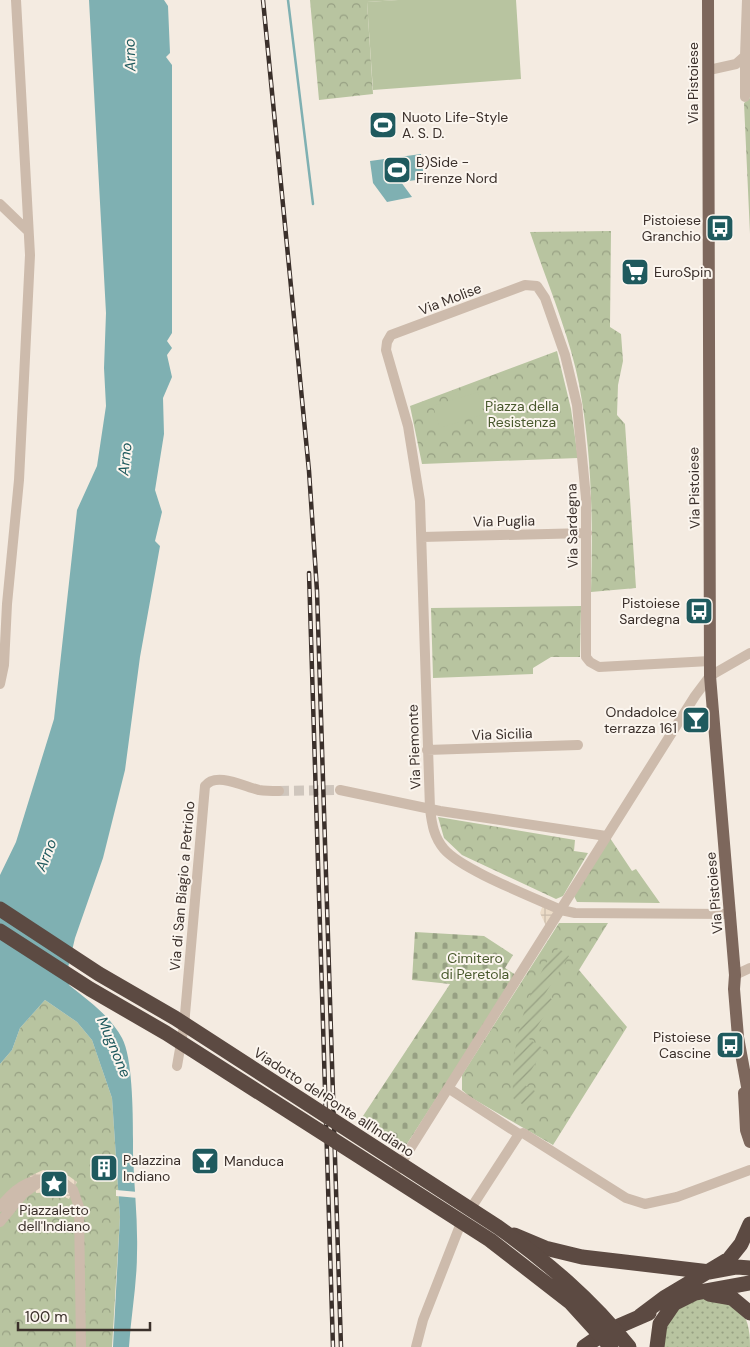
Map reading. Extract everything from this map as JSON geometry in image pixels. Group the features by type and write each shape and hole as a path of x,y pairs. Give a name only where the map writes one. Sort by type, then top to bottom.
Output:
{"highway":[{"name":"Viadotto del Ponte all'Indiano","path":"0,909 99,974 175,1018 498,1227 538,1256 579,1291 629,1347"},
{"path":"0,931 90,989 166,1033 490,1240 570,1302 611,1347"},
{"path":"640,1316 664,1298 710,1272 734,1254 750,1224"},
{"path":"498,1227 532,1243 565,1254 710,1272 737,1267 750,1268"},
{"path":"618,1326 673,1305 695,1293 750,1282"},
{"path":"695,1293 732,1298 750,1314"},
{"path":"657,1347 660,1324 673,1305"},
{"path":"584,1347 597,1338"}],"main road":[{"name":"Via Pistoiese","path":"708,0 710,676 736,975 736,1018 745,1083 750,1103"},
{"name":"Via Pistoiese","path":"745,1083 743,1098 746,1130 750,1142"}],"street":[{"path":"0,684 19,480 30,255 16,0"},
{"path":"745,96 747,0"},
{"path":"709,70 736,64 745,56"},
{"path":"0,204 28,233"},
{"name":"Via Sardegna","path":"525,284 537,286 546,298 574,393 584,458 586,653 590,662 599,667 710,662"},
{"name":"Via Molise","path":"386,342 391,335 525,284"},
{"name":"Via Piemonte","path":"386,342 386,350 399,388 413,453 422,537 430,810 434,833 444,849 454,858 561,910 575,913 731,914"},
{"name":"Via Puglia","path":"422,537 586,533"},
{"path":"396,1171 695,696 710,676 750,653"},
{"name":"Via Sicilia","path":"428,750 578,745"},
{"name":"Via di San Biagio a Petriolo","path":"177,1066 184,1026 205,786 211,781 220,780 261,790 280,791"},
{"path":"340,790 430,810 606,836"},
{"path":"736,975 750,968"},
{"path":"448,1088 519,1134"},
{"path":"474,1205 519,1134 523,1132 626,1198 645,1204 677,1197 750,1170"},
{"path":"0,1207 12,1191 46,1180 64,1183 73,1190 79,1207 81,1347"},
{"path":"0,1222 31,1184"},
{"path":"416,1347 423,1320 459,1228"}],"green space":[{"path":"310,0 398,0 367,2 373,94 319,100"},
{"path":"398,0 516,0 521,79 373,90 367,2"},
{"path":"750,98 750,234 744,103"},
{"path":"611,231 610,327 621,334 623,361 618,385 617,415 625,424 636,588 591,592 591,488 587,436 579,384 564,327 530,232"},
{"name":"Piazza della Resistenza","path":"557,351 571,409 578,458 422,464 410,406"},
{"path":"478,392 484,414 440,428 433,406"},
{"path":"581,606 580,657 551,657 533,668 533,674 433,678 431,608"},
{"path":"438,817 575,840 574,851 588,853 563,896 556,899 462,855 444,838"},
{"path":"610,838 632,871 636,869 660,903 577,902 574,896"},
{"path":"559,923 608,923 579,970 627,1027 553,1145 470,1097 462,1090 462,1075"},
{"name":"Cimitero di Peretola","path":"415,932 484,936 513,955 505,968 516,975 405,1147 361,1119 450,984 412,980"},
{"path":"558,948 569,956 545,994 554,1001 529,1039 544,1049 523,1084 535,1091 525,1106 513,1098 514,1058 517,1040 526,1005 533,988 552,953 555,954"},
{"path":"45,1000 77,1022 92,1040 112,1098 120,1217 112,1347 0,1347 0,1064 12,1050 20,1028"},
{"path":"703,1298 725,1303 740,1310 748,1324 750,1347 662,1347 668,1317 686,1303"}],"shaded area":[{"path":"544,902 561,910 546,926 540,913"},
{"name":"Piazzaletto dell'Indiano","path":"43,1170 62,1171 77,1182 69,1199 53,1192 36,1193 30,1176"}],"water":[{"path":"89,0 164,0 168,6 170,53 166,57 172,65 172,333 167,341 172,348 167,355 172,377 163,398 164,434 155,490 162,512 155,541 160,546 140,657 125,770 103,858 75,938 67,972 69,985 98,1009 117,1030 126,1048 129,1062 132,1094 137,1241 136,1276 129,1347 113,1347 120,1217 112,1098 92,1040 77,1022 45,1000 20,1028 12,1050 0,1064 0,875 16,842 54,719 77,510 97,466 106,406 104,368 106,313"},
{"name":"B)Side - Firenze Nord","path":"421,154 424,179 401,182 412,197 387,202 373,183 370,161"}],"pier":[{"path":"116,1190 138,1192 138,1198 116,1196"}],"waterway":[{"path":"288,0 313,204"}],"tunnel":[{"path":"279,791 340,790"}],"railway":[{"path":"263,0 309,471 317,591 341,1347"},
{"path":"309,573 333,1347"}],"place":[{"name":"Nuoto Life-Style A. S. D.","path":"383,125"},
{"name":"B)Side - Firenze Nord","path":"397,170"},
{"name":"Pistoiese Granchio","path":"720,228"},
{"name":"EuroSpin","path":"635,272"},
{"name":"Pistoiese Sardegna","path":"699,611"},
{"name":"Ondadolce terrazza 161","path":"696,720"},
{"name":"Pistoiese Cascine","path":"730,1045"},
{"name":"Manduca","path":"205,1161"},
{"name":"Palazzina Indiano","path":"104,1168"},
{"name":"Piazzaletto dell'Indiano","path":"54,1184"}],"water label":[{"name":"Arno","path":"130,55"},
{"name":"Arno","path":"125,459"},
{"name":"Arno","path":"46,855"},
{"name":"Mugnone","path":"114,1047"}]}
